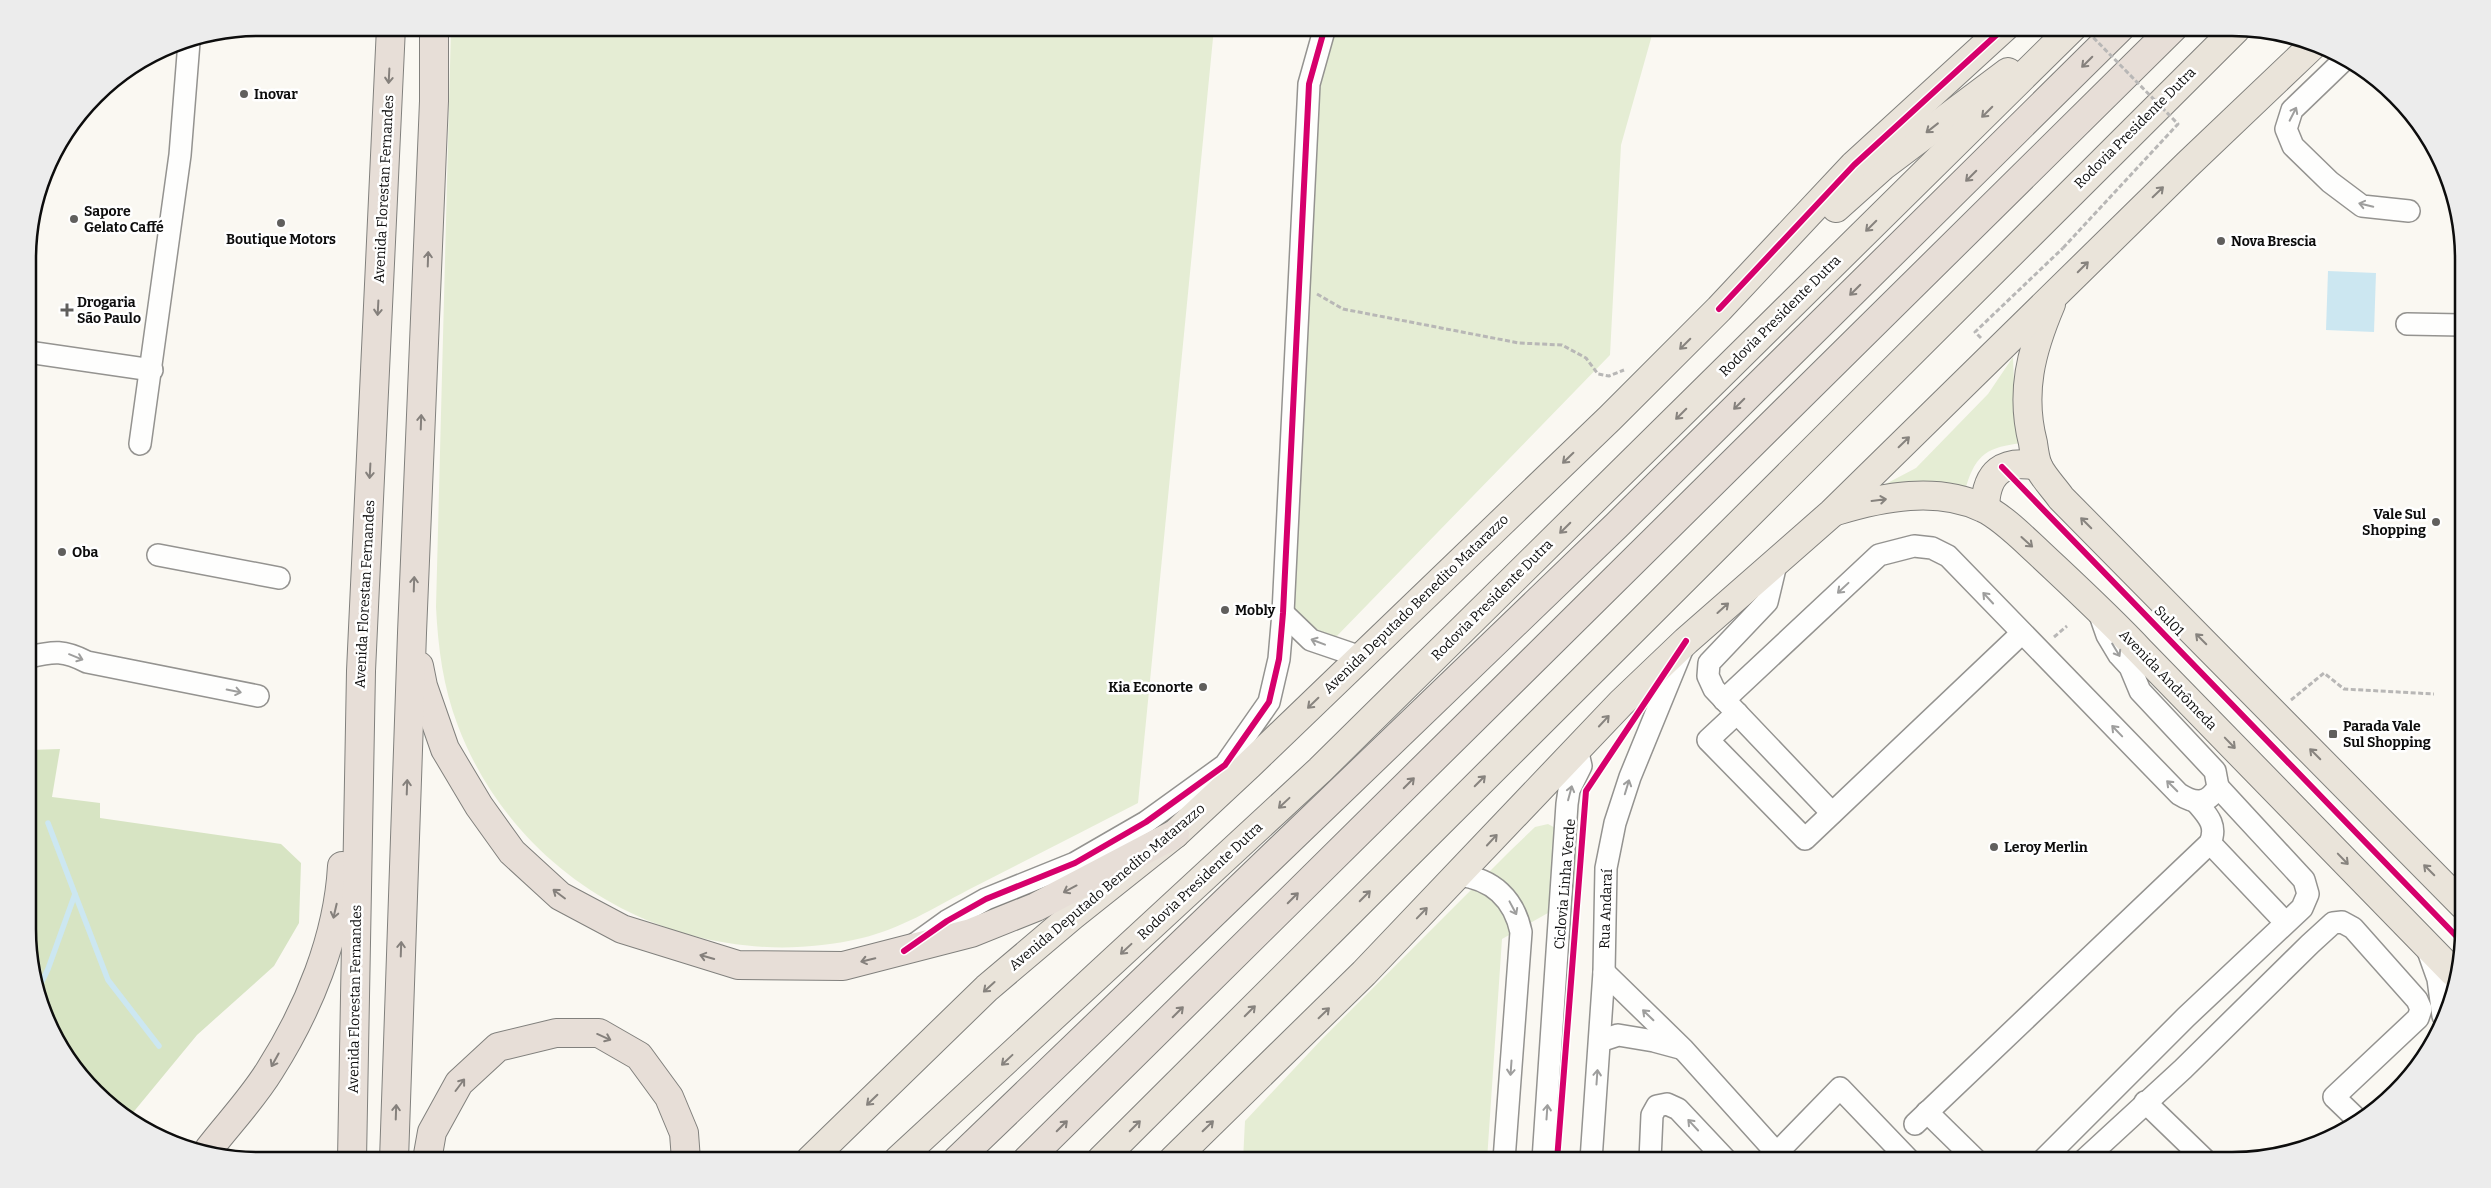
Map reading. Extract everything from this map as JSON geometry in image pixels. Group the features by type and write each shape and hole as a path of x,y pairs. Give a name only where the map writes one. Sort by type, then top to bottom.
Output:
{"highway":[{"name":"Avenida Florestan Fernandes","path":"352,1152 360,671 391,36"},
{"path":"394,1152 412,633 434,101 434,36"},
{"path":"965,1152 1617,525 2113,36"},
{"path":"1036,1152 2166,36"},
{"path":"412,633 423,686 446,749 479,806 512,852 560,896 622,929 738,966 843,966 972,933 1036,907 1175,834"},
{"path":"211,1146 269,1071 298,1018 326,955 341,888 344,802 360,671"},
{"path":"428,1152 432,1132 459,1083 498,1047 556,1033 599,1033 639,1056 669,1097 684,1133 685,1152"}],"main road":[{"name":"Avenida Deputado Benedito Matarazzo","path":"818,1152 987,988 1072,916 1175,834 1610,418 1719,310 1854,165 1997,36"},
{"path":"1719,310 1883,166 2004,75 2064,36"},
{"name":"Rodovia Presidente Dutra","path":"907,1152 1320,770 2068,36"},
{"name":"Rodovia Presidente Dutra","path":"1108,1152 2228,36"},
{"path":"2187,164 2288,44"},
{"path":"1181,1152 1364,973 1621,703 1686,641 1832,513 2187,164 2308,50"},
{"path":"2057,292 2040,330 2029,366 2027,402 2030,435 2038,466 2061,498 2455,897"},
{"path":"1985,508 1985,495 1990,481 2002,467 2021,463 2038,466"},
{"name":"Avenida Andrômeda","path":"1832,513 1871,500 1909,496 1936,496 1962,500 1985,508 2022,537 2096,606 2451,969"}],"street":[{"path":"904,951 947,921 978,904 1075,863 1138,827 1225,765 1269,702 1279,660 1309,84 1323,36"},
{"path":"140,444 152,370 180,155 189,48"},
{"path":"2340,64 2292,110 2286,129 2293,146 2330,182 2362,206 2409,211"},
{"path":"2408,324 2455,325"},
{"path":"36,353 152,370"},
{"path":"1966,1152 1921,1118 2210,843 2214,834 2212,821 2196,802 2179,794 1948,556 1932,548 1914,546 1896,549 1879,555 1731,707 1708,740 1805,840 2022,633"},
{"path":"158,555 279,578"},
{"path":"1777,560 1767,602 1709,662 1707,669 1711,683 1731,707 1832,813"},
{"path":"2096,606 2107,634 2119,655 2130,667 2140,691 2215,771 2218,787 2206,801 2196,802"},
{"path":"1282,613 1311,640 1361,657"},
{"name":"Rua Andaraí","path":"1592,1152 1604,972 1606,868 1616,823 1630,777 1686,641"},
{"path":"36,655 50,651 60,652 74,655 87,662 258,696"},
{"path":"1544,1152 1567,804 1569,790 1581,766 1577,749"},
{"path":"2051,1152 2186,1017 2302,908 2308,894 2304,880 2218,787"},
{"path":"2210,843 2285,922"},
{"path":"1459,875 1481,879 1500,891 1514,909 1521,932 1505,1152"},
{"path":"2092,1152 2182,1069 2310,944 2333,923 2342,922 2359,936 2417,1000 2421,1009 2418,1018 2334,1097 2353,1116"},
{"path":"2425,943 2438,979 2441,1004"},
{"path":"1604,972 1683,1049 1771,1152"},
{"path":"1600,1041 1618,1035 1654,1040 1683,1049"},
{"path":"1781,1152 1840,1088 1901,1152"},
{"path":"2145,1102 2197,1152"},
{"path":"1654,1152 1652,1115 1657,1106 1667,1104 1678,1109 1718,1152"}],"path":[{"path":"1975,332 2063,248 2178,124 2084,36"},
{"path":"1314,291 1343,308 1519,343 1562,346 1586,358 1598,374"},
{"path":"2276,714 2301,690 2324,673 2344,689 2434,694"}],"green space":[{"path":"451,36 1213,36 1138,803 930,911 903,924 862,938 799,947 737,944 676,931 620,907 568,874 523,833 486,783 458,726 442,667 436,607"},
{"path":"1334,36 1652,36 1621,145 1610,355 1334,639 1296,617 1293,589 1319,92"},
{"path":"2013,357 2015,412 2022,443 2001,447 1985,454 1974,466 1966,487 1922,484 1878,488 1916,468 1988,394"},
{"path":"60,749 52,797 100,803 100,818 281,844 301,863 299,923 274,966 197,1035 133,1113 112,1096 92,1076 74,1053 53,1014 44,986 38,958 36,929 36,750"},
{"path":"1548,824 1570,839 1578,856 1578,865 1571,900 1502,939 1488,1152 1243,1152 1245,1121 1322,1039 1535,827"}],"water":[{"path":"2328,271 2376,273 2374,332 2326,330"}],"waterway":[{"path":"43,980 75,894 48,823"},
{"path":"75,894 108,980 159,1046"}],"cycle path":[{"path":"904,951 947,921 986,899 1075,863 1146,822 1225,765 1269,702 1279,659 1283,613 1309,84 1322,36"},
{"path":"1719,309 1854,165 1995,36"},
{"name":"Sul01","path":"2002,467 2455,934"},
{"name":"Ciclovia Linha Verde","path":"1558,1152 1586,791 1686,641"}],"place":[{"name":"Inovar","path":"244,94"},
{"name":"Sapore Gelato Caffé","path":"74,219"},
{"name":"Boutique Motors","path":"281,223"},
{"name":"Nova Brescia","path":"2221,241"},
{"name":"Drogaria São Paulo","path":"67,310"},
{"name":"Vale Sul Shopping","path":"2436,522"},
{"name":"Oba","path":"62,552"},
{"name":"Mobly","path":"1225,610"},
{"name":"Kia Econorte","path":"1203,687"},
{"name":"Parada Vale Sul Shopping","path":"2333,734"},
{"name":"Leroy Merlin","path":"1994,847"}]}
